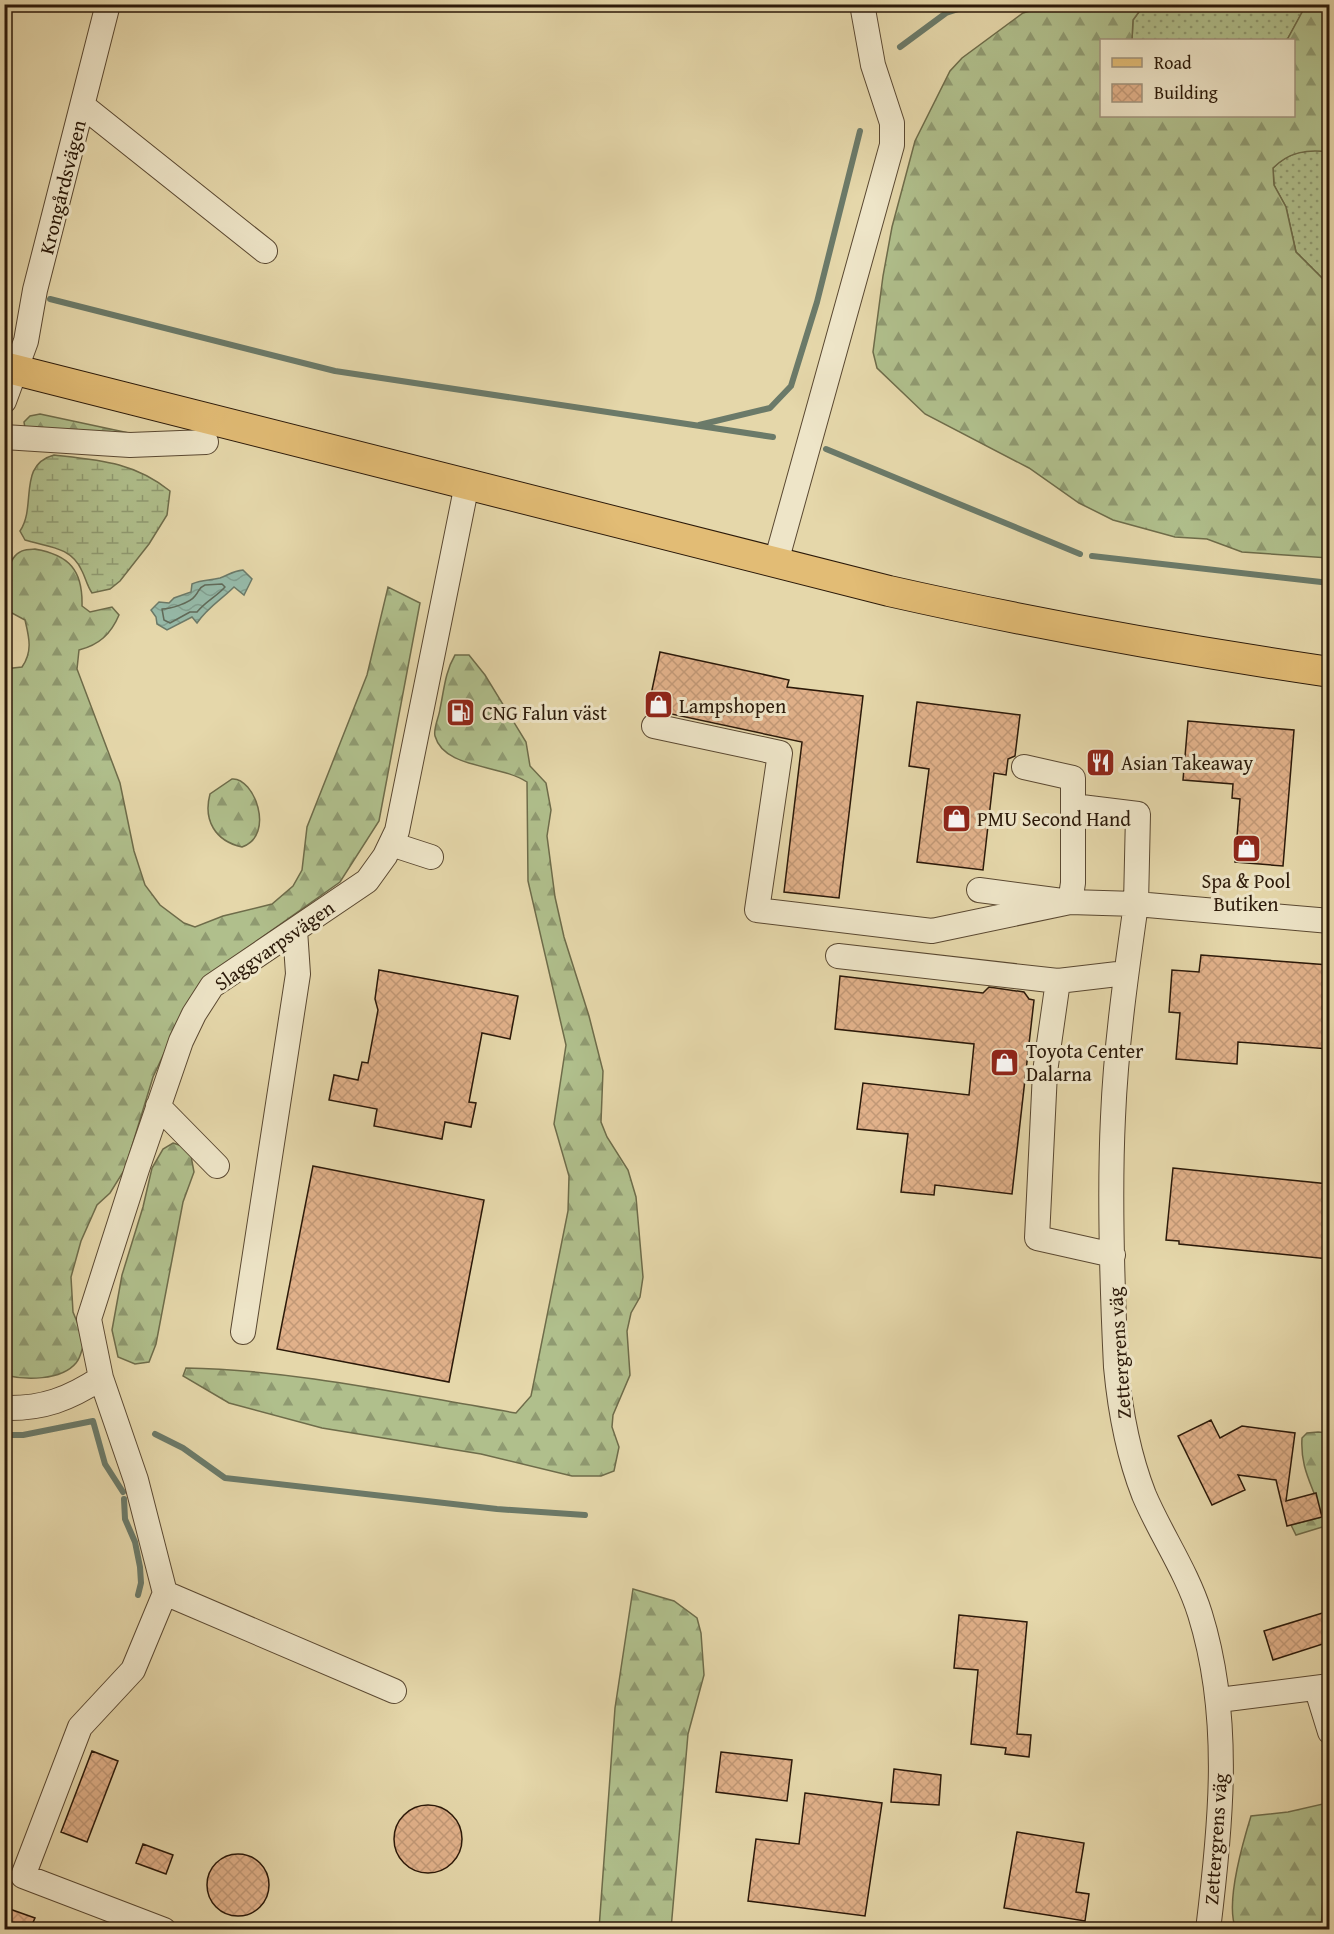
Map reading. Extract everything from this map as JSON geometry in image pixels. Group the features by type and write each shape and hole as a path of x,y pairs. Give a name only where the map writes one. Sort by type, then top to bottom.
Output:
{"main road":[{"path":"10,368 776,562 1025,622 1183,650 1329,672"},
{"path":"1183,650 1329,658"}],"street":[{"name":"Krongårdsvägen","path":"4,401 10,368 26,341 35,290 108,4"},
{"path":"776,562 892,145 892,123 873,65 862,4"},
{"path":"83,106 265,251"},
{"path":"4,437 130,445 206,442"},
{"name":"Slaggvarpsvägen","path":"165,1593 136,1480 101,1378 89,1319 181,1041 212,986 367,881 398,831 467,484"},
{"path":"654,726 780,753 758,910 932,930 1070,902"},
{"path":"1024,767 1073,778 1070,902"},
{"name":"Zettergrens väg","path":"1073,806 1138,814 1136,904 1126,973 1113,1114 1113,1255 1119,1399 1130,1451 1145,1496 1188,1582 1201,1615 1219,1700 1221,1786 1218,1841 1208,1929"},
{"path":"391,844 431,857"},
{"path":"979,890 1070,902 1136,904 1329,921"},
{"path":"243,1332 298,974 295,930"},
{"path":"838,956 1058,981 1126,973"},
{"path":"1058,981 1045,1072 1037,1238 1113,1255"},
{"path":"158,1106 216,1166"},
{"path":"4,1408 32,1409 74,1395 101,1378"},
{"path":"164,1929 23,1876 80,1726 133,1670 165,1593 394,1691"},
{"path":"1219,1700 1323,1688 1329,1732"}],"green space":[{"path":"1050,5 1144,5 1133,20 1132,39 1100,39 1100,117 1295,117 1295,39 1288,39 1306,5 1329,5 1329,152 1313,151 1292,155 1273,168 1274,185 1286,207 1296,252 1329,285 1329,558 1242,552 1207,539 1175,537 1113,520 1079,503 1029,468 925,414 877,368 873,352 883,276 892,227 915,141 950,71 962,58 1023,13"},
{"path":"1144,5 1306,5 1288,39 1132,39 1133,20"},
{"path":"1305,151 1329,152 1329,285 1296,252 1286,207 1274,185 1273,168 1283,159"},
{"path":"40,414 143,436 25,428 24,422 30,416"},
{"path":"54,455 101,461 129,468 157,481 170,491 167,515 149,544 120,581 110,589 92,593 82,571 72,557 58,549 25,540 20,531 25,521 29,487 35,468 43,460"},
{"path":"35,549 57,555 72,566 80,583 82,606 90,612 112,607 119,615 104,638 79,650 77,669 120,783 134,851 145,885 160,905 184,923 195,927 223,916 272,904 293,886 302,870 307,827 367,675 388,587 420,603 379,821 340,882 206,977 189,1000 153,1077 125,1169 110,1193 97,1205 81,1241 71,1277 73,1312 85,1341 79,1358 69,1369 61,1373 42,1378 22,1378 4,1375 4,669 22,667 28,655 29,644 25,620 10,612 7,598 8,571 15,556 25,550"},
{"path":"455,655 469,655 485,675 526,742 530,766 546,783 551,810 547,836 555,897 564,937 589,1016 603,1071 601,1122 607,1137 628,1170 636,1197 643,1277 640,1297 631,1313 627,1331 630,1375 613,1415 612,1427 619,1447 614,1471 601,1476 572,1476 481,1454 322,1428 229,1403 183,1376 186,1368 269,1373 351,1384 516,1413 531,1396 568,1211 569,1176 554,1124 566,1045 528,881 527,782 516,776 474,765 449,755 440,747 435,736 445,681"},
{"path":"232,779 248,787 254,796 260,820 258,831 252,841 242,847 225,840 218,834 213,828 208,812 210,794"},
{"path":"173,1143 182,1146 191,1156 194,1172 183,1202 156,1344 149,1362 135,1364 118,1357 112,1330 122,1275 143,1207 152,1168 163,1149"},
{"path":"1307,1433 1329,1433 1329,1525 1296,1535 1291,1525 1322,1517 1305,1469 1302,1450 1302,1438"},
{"path":"633,1589 674,1601 697,1618 701,1633 704,1675 688,1734 671,1929 599,1929 615,1708"},
{"path":"1327,1803 1329,1807 1321,1929 1236,1929 1233,1918 1234,1890 1251,1816 1288,1812"}],"water":[{"path":"243,570 252,579 244,595 234,587 197,623 192,617 167,630 157,624 156,617 151,610 159,602 169,603 174,598 191,592 192,584 196,582 220,578"}],"building":[{"path":"660,652 789,680 787,687 863,696 839,898 784,892 802,742 648,709"},
{"name":"PMU Second Hand","path":"917,702 1020,715 1015,756 1008,759 1006,775 994,773 983,870 917,862 929,769 909,766"},
{"path":"1188,721 1294,730 1283,866 1235,862 1240,799 1232,798 1233,784 1183,780"},
{"name":"Asian Takeaway","path":"1092,754 1109,754 1108,770 1091,770"},
{"path":"1201,955 1329,965 1329,1049 1238,1042 1237,1064 1176,1059 1180,1013 1169,1012 1172,970 1199,972"},
{"path":"379,970 518,996 510,1039 482,1033 469,1102 476,1103 471,1127 445,1122 442,1139 374,1126 377,1109 329,1100 334,1075 358,1080 362,1062 368,1063 378,1010 375,999"},
{"path":"840,976 983,993 989,987 1024,992 1029,999 1034,1000 1012,1194 935,1185 934,1195 901,1192 908,1134 857,1129 863,1083 969,1095 974,1044 835,1029"},
{"path":"313,1166 484,1200 449,1382 277,1349"},
{"path":"1173,1168 1329,1184 1329,1259 1179,1244 1179,1241 1166,1240"},
{"path":"1211,1420 1220,1438 1242,1426 1295,1433 1286,1501 1316,1493 1322,1517 1287,1526 1276,1480 1238,1475 1245,1490 1212,1505 1178,1436"},
{"path":"1329,1611 1329,1642 1273,1660 1264,1631"},
{"path":"959,1615 1027,1622 1017,1734 1031,1735 1029,1757 1005,1754 1006,1748 971,1744 978,1670 954,1668"},
{"path":"92,1751 118,1761 87,1842 61,1832"},
{"path":"721,1752 792,1760 787,1801 716,1792"},
{"path":"894,1769 941,1775 939,1805 891,1802"},
{"path":"805,1793 882,1803 865,1916 748,1901 756,1839 799,1844"},
{"path":"428,1805 441,1808 452,1815 459,1826 462,1839 459,1852 452,1863 441,1870 428,1873 415,1870 404,1863 397,1852 394,1839 397,1826 404,1815 415,1808"},
{"path":"1017,1832 1084,1843 1076,1892 1089,1894 1085,1921 1004,1908"},
{"path":"143,1844 173,1855 166,1874 136,1863"},
{"path":"238,1854 260,1863 269,1885 260,1907 238,1916 216,1907 207,1885 216,1863"},
{"path":"4,1907 35,1918 30,1929 4,1929"}],"waterway":[{"path":"900,47 946,13 974,4"},
{"path":"699,425 770,408 791,386 817,302 860,131"},
{"path":"50,299 335,371 773,437"},
{"path":"826,449 1080,554"},
{"path":"1092,556 1330,583"},
{"path":"4,1435 23,1435 93,1421 105,1464 123,1492"},
{"path":"155,1434 183,1448 225,1478 497,1509 585,1515"},
{"path":"124,1499 125,1519 135,1542 140,1567 141,1583 138,1595"}],"place":[{"name":"Lampshopen","path":"658,705"},
{"name":"CNG Falun väst","path":"461,712"},
{"name":"Asian Takeaway","path":"1100,762"},
{"name":"PMU Second Hand","path":"956,818"},
{"name":"Spa & Pool Butiken","path":"1246,849"},
{"name":"Toyota Center Dalarna","path":"1005,1062"}]}
